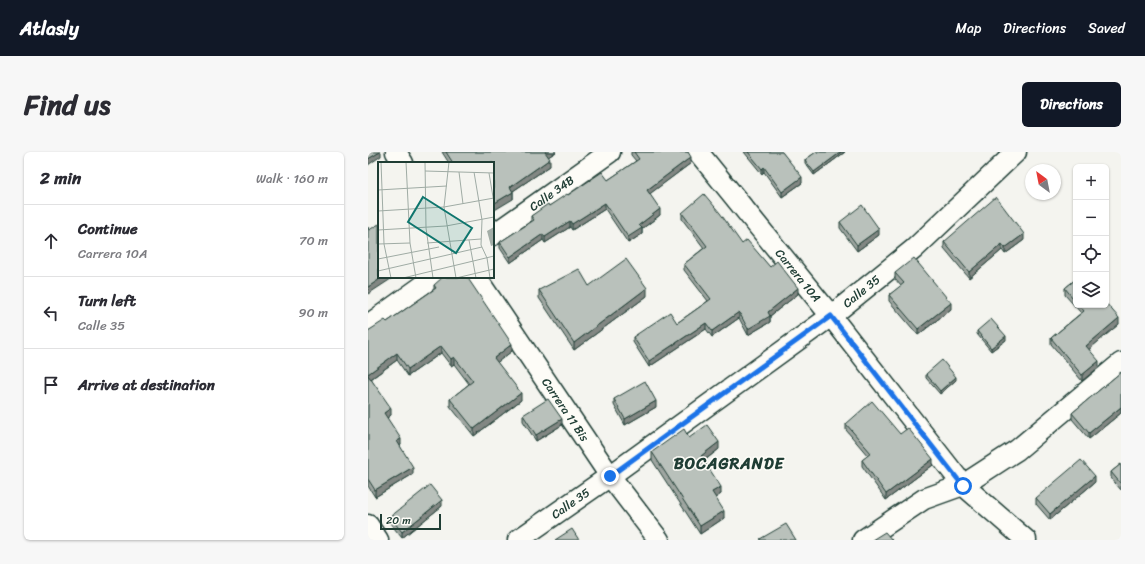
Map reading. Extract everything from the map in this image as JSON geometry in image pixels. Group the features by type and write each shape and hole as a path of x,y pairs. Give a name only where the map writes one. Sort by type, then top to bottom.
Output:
{"street":[{"path":"396,152 402,162"},
{"name":"Calle 34B","path":"494,234 610,152"},
{"name":"Carrera 10A","path":"698,152 831,316 963,486 1026,540"},
{"name":"Calle 35","path":"518,540 610,476 831,316 914,249 1016,152"},
{"path":"368,325 434,278"},
{"name":"Carrera 11 Bis","path":"477,278 610,476 659,540"},
{"path":"863,540 924,499 963,486 1017,450 1121,363"},
{"path":"368,525 378,540"}],"building":[{"path":"368,152 380,152 368,159"},
{"path":"446,152 545,152 550,159 510,187 513,192 494,203 494,162 452,162"},
{"path":"634,152 688,152 691,157 647,190 660,209 639,225 642,228 628,237 605,203 572,224 570,221 545,237 543,234 510,257 500,242 534,220 531,216 548,204 549,206 567,194 568,195 602,172 608,180 639,159"},
{"path":"748,152 782,152 802,177 782,192 764,167 762,169"},
{"path":"816,152 841,152 814,172 805,160"},
{"path":"704,194 720,213 742,244 747,240 770,267 777,261 798,288 768,312 770,316 748,329 739,312 712,331 706,323 649,361 633,337 670,312 677,323 711,299 684,264 707,246 682,213"},
{"path":"996,197 1024,234 1005,248 1002,244 969,272 944,242"},
{"path":"862,205 879,229 857,245 840,222"},
{"path":"378,225 378,278 382,278 368,287 368,227 369,230"},
{"path":"914,258 951,303 918,329 889,295 904,283 895,273"},
{"path":"626,259 647,288 574,343 539,290 579,269 589,286"},
{"path":"442,278 468,278 512,344 494,358 521,393 474,429 450,399 473,381 454,357 451,359 441,346 408,369 397,353 368,374 368,331 385,320 387,322 436,288 434,285"},
{"path":"1073,281 1073,298 1065,288"},
{"path":"1109,306 1119,318 1086,346 1099,361 1082,375 1051,338 1084,311 1082,308 1109,308"},
{"path":"991,319 1006,336 991,348 977,331"},
{"path":"942,360 956,377 940,391 926,374"},
{"path":"1121,372 1121,407 1089,433 1072,413"},
{"path":"368,375 391,408 384,413 401,439 397,441 413,467 375,490 368,479"},
{"path":"645,381 656,401 625,419 614,399"},
{"path":"548,399 562,419 536,435 523,415"},
{"path":"872,401 900,434 908,428 933,459 886,494 862,460 871,453 846,424"},
{"path":"707,425 719,442 701,456 721,487 712,492 724,511 700,526 652,452 684,429 689,438"},
{"path":"1081,460 1095,476 1050,514 1036,498"},
{"path":"1121,464 1121,484 1111,472"},
{"path":"430,485 442,500 402,532 390,517"},
{"path":"786,524 796,540 760,539"},
{"path":"572,529 579,540 555,540"},
{"path":"885,532 892,540 872,540"}],"district":[{"name":"BOCAGRANDE","path":"729,463"}],"route":[{"path":"610,476 831,316 963,486"}]}
